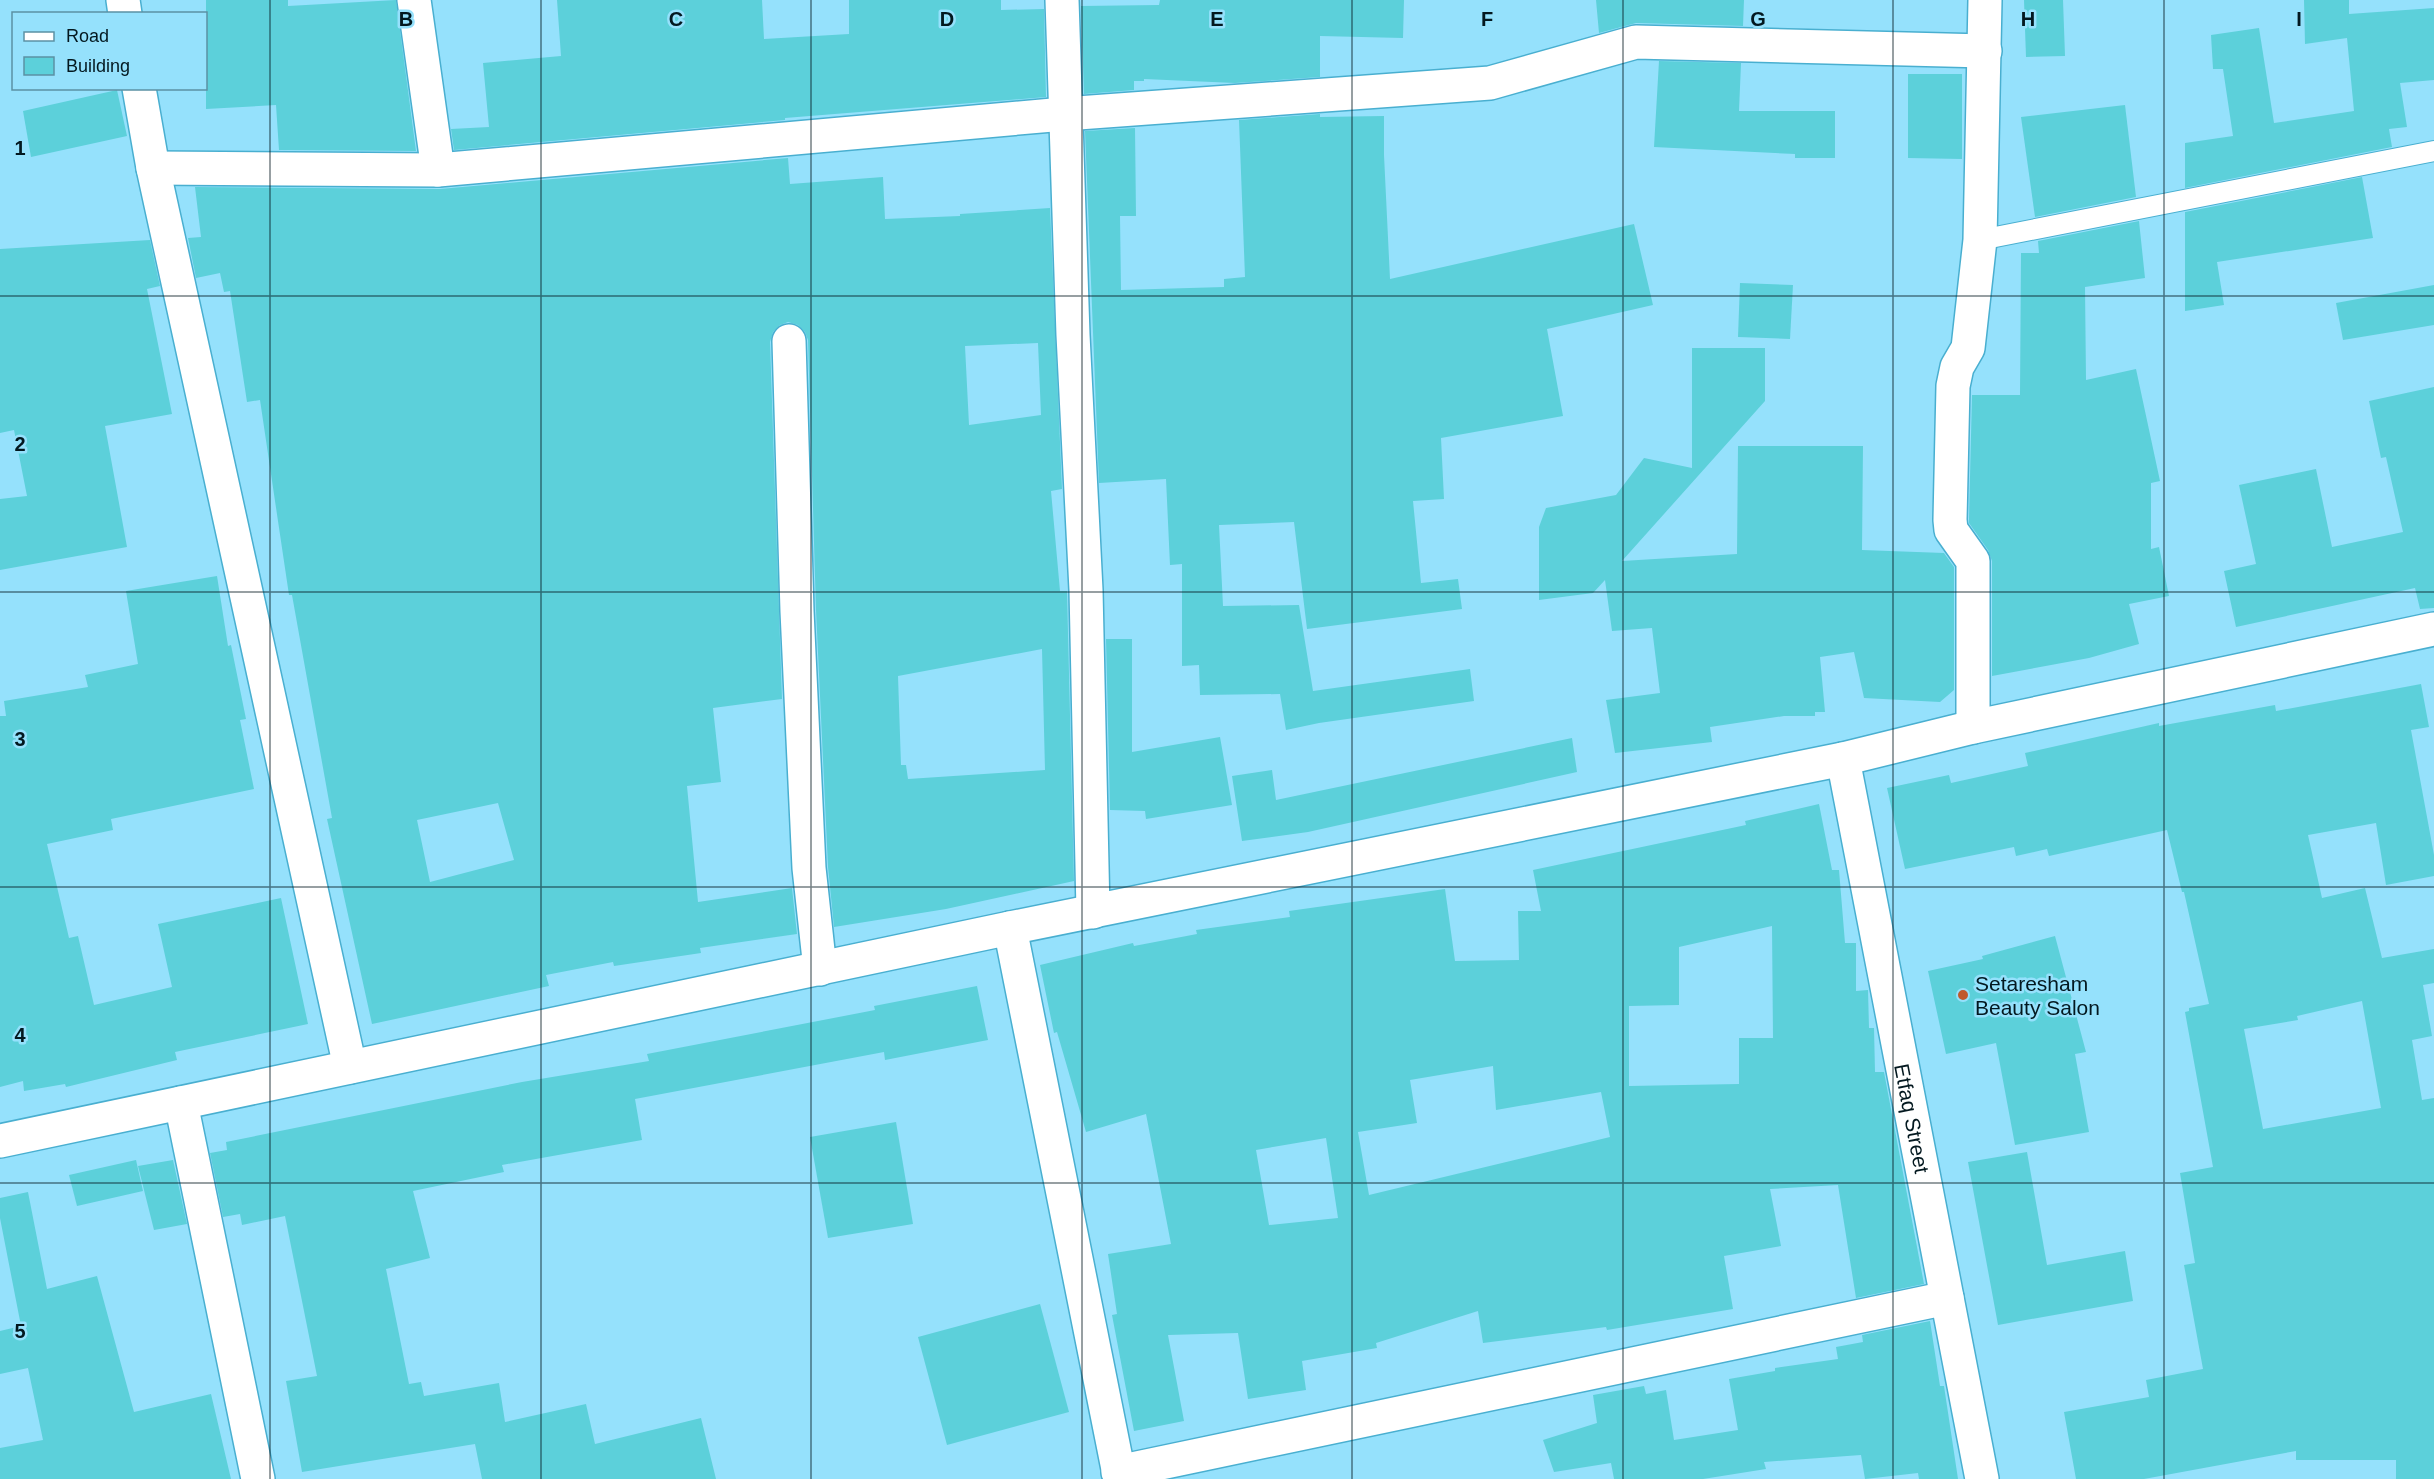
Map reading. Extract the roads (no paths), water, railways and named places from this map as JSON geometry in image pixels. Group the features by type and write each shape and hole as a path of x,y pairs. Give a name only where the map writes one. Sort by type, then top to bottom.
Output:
{"street":[{"path":"414,0 438,170"},
{"path":"1062,0 1064,114 1077,442 1086,590 1094,912"},
{"path":"1973,727 1972,561 1951,530 1950,520 1953,386 1957,367 1968,348 1980,240 1985,0"},
{"path":"153,168 438,170 1064,114 1490,83 1636,42 1985,51"},
{"path":"139,90 153,168 350,1067"},
{"path":"789,341 797,611 809,868 820,969"},
{"path":"0,1141 1010,928 1842,759 1973,727 2434,629"},
{"name":"Etfaq Street","path":"1842,759 1982,1479"},
{"path":"1010,928 1119,1476 1947,1298"},
{"path":"182,1103 258,1479"}],"lane":[{"path":"1980,240 2434,151"}],"place":[{"name":"Setaresham Beauty Salon","path":"1963,995"}]}
